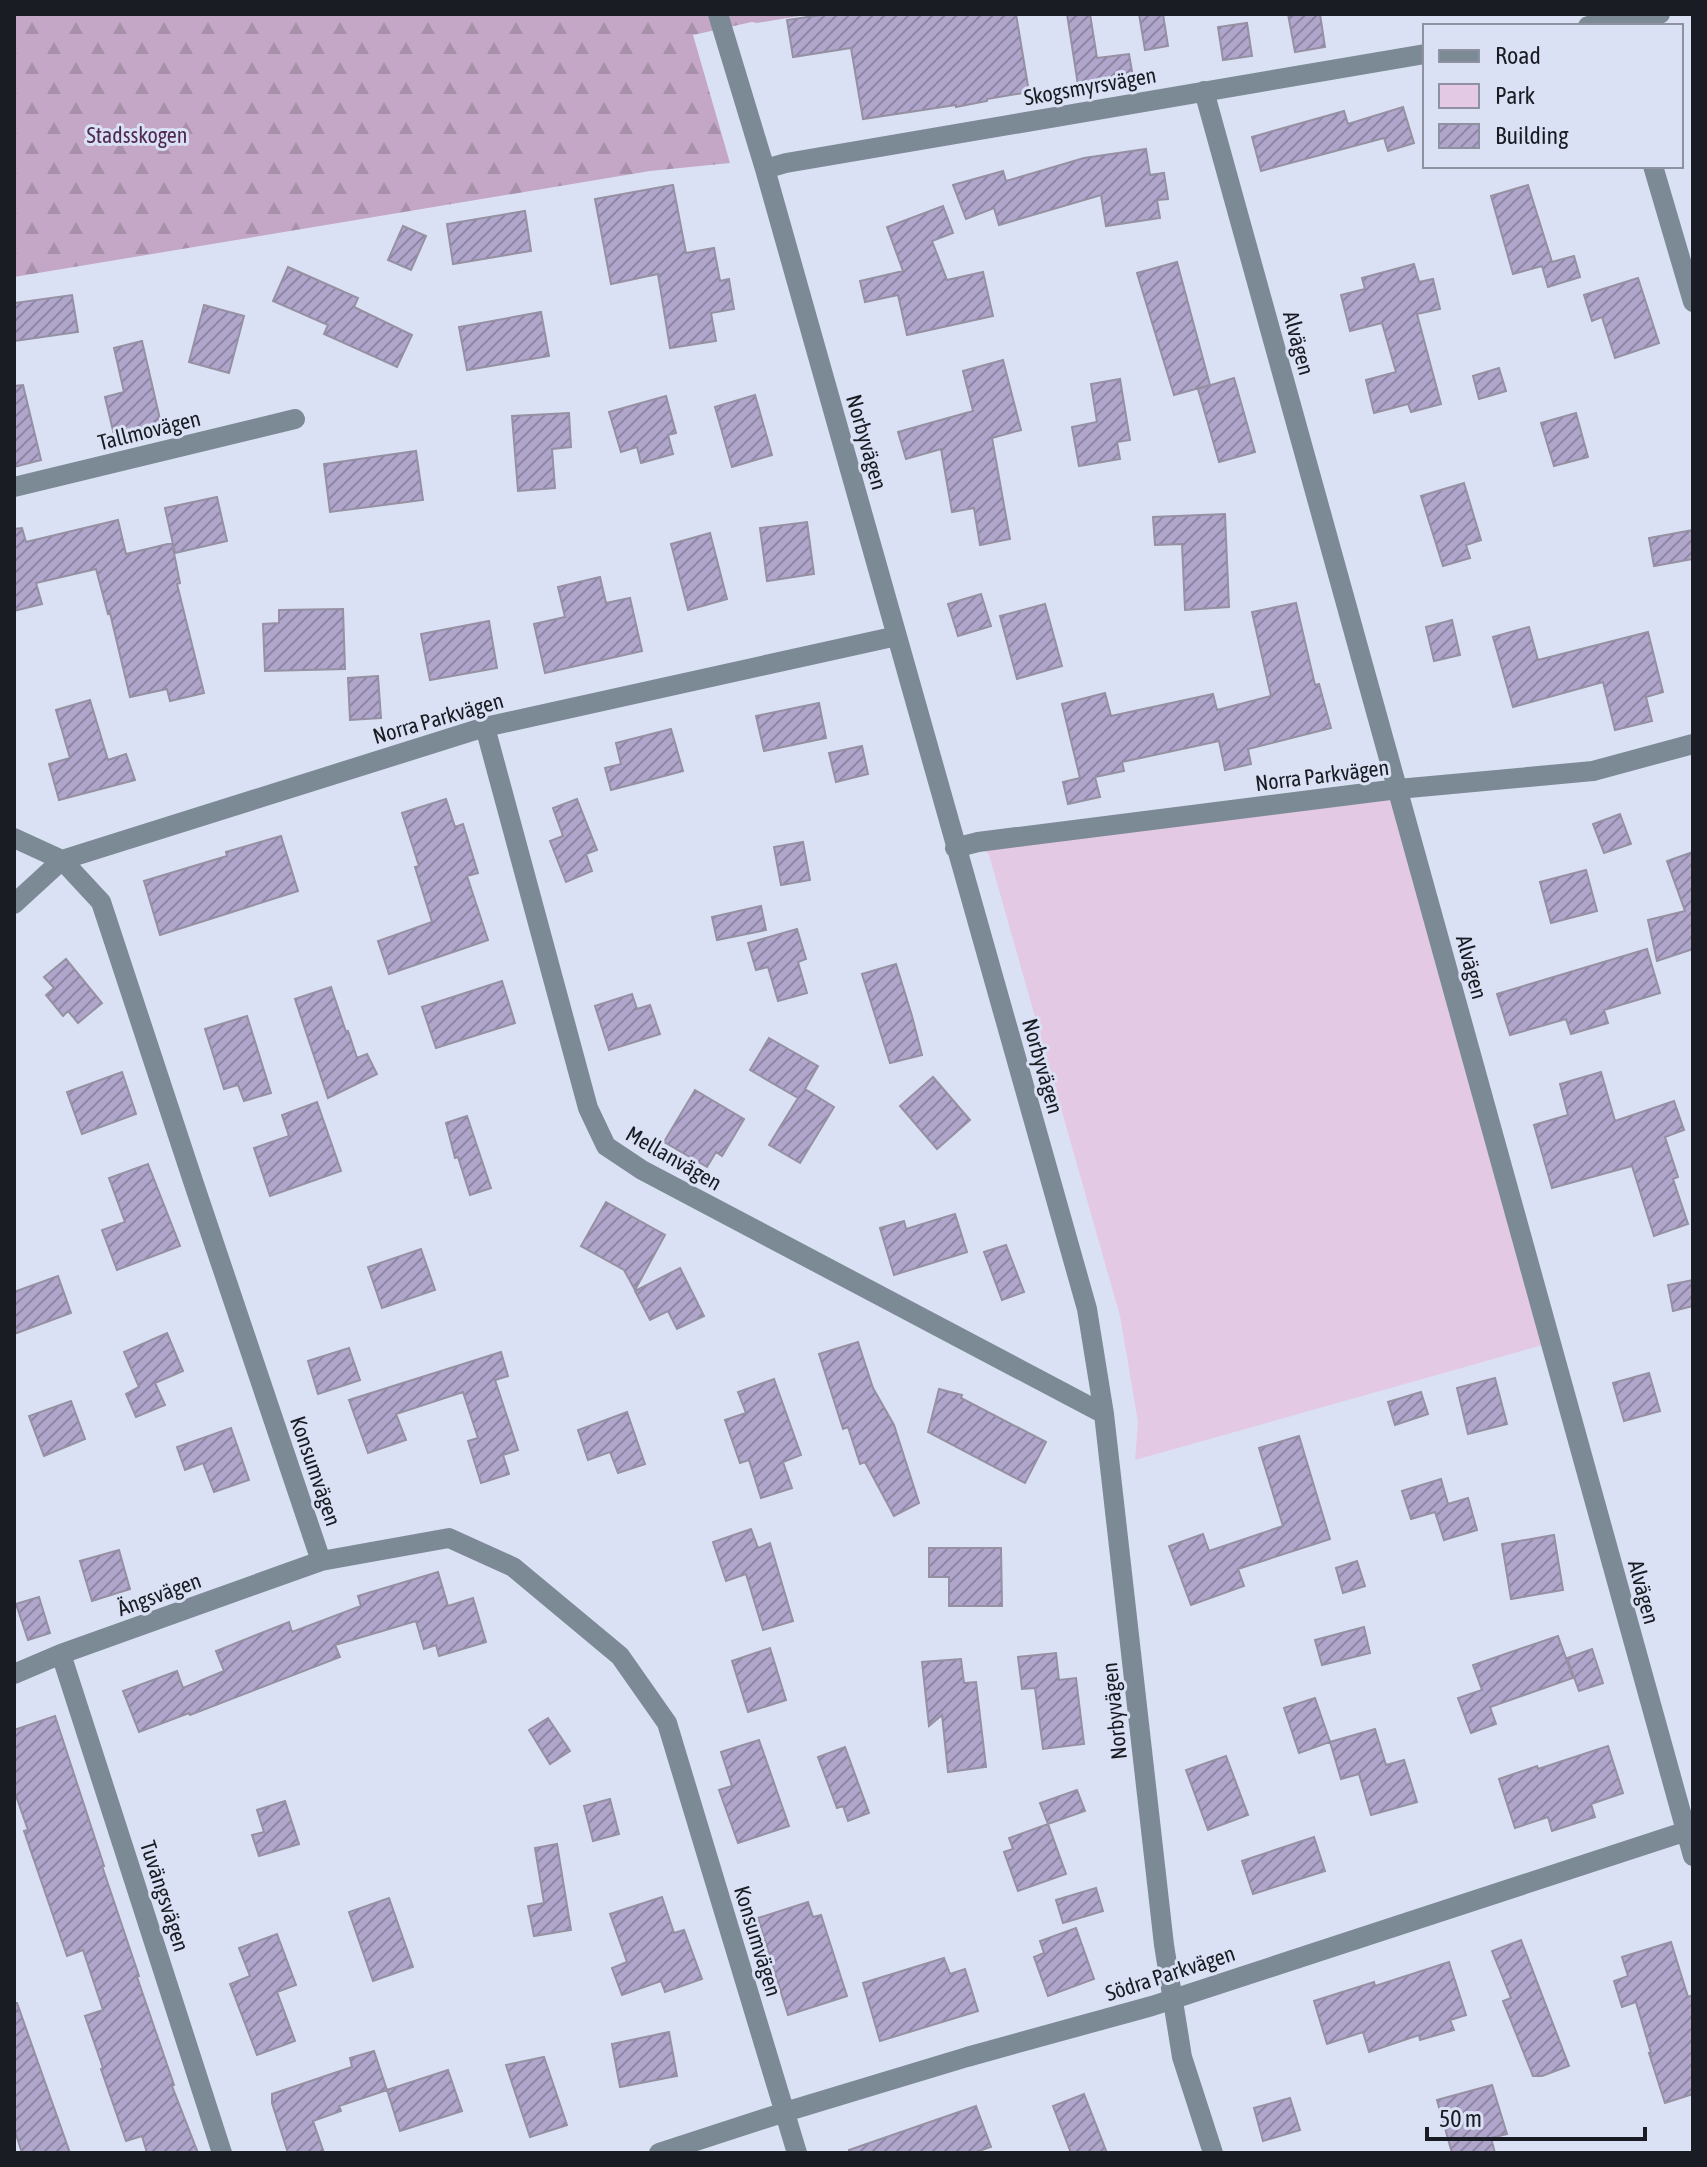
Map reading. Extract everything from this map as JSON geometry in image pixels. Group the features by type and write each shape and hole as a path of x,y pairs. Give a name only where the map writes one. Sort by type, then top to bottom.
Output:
{"street":[{"name":"Norbyvägen","path":"718,14 765,169 1087,1309 1104,1414 1171,2000 1182,2057 1213,2153"},
{"path":"1612,24 1660,14"},
{"name":"Skogsmyrsvägen","path":"765,169 1423,54"},
{"name":"Alvägen","path":"1204,91 1689,1831 1693,1856"},
{"path":"1654,168 1693,302"},
{"name":"Tallmovägen","path":"14,487 295,419"},
{"name":"Norra Parkvägen","path":"14,904 62,860 485,727 897,636"},
{"name":"Mellanvägen","path":"485,727 588,1108 606,1146 642,1170 1104,1414"},
{"name":"Norra Parkvägen","path":"955,848 978,842 1398,789 1593,771 1693,744"},
{"name":"Konsumvägen","path":"14,838 62,860 101,902 321,1561 449,1538 513,1567 620,1656 667,1723 797,2153"},
{"name":"Ängsvägen","path":"16,1670 321,1561"},
{"name":"Tuvängsvägen","path":"61,1654 222,2153"},
{"name":"Södra Parkvägen","path":"659,2153 967,2057 1171,2000 1689,1831"}],"green space":[{"name":"Stadsskogen","path":"14,14 811,14 752,22 693,35 730,163 650,171 14,277"},
{"path":"1398,789 1550,1343 1135,1460 1138,1422 1120,1316 989,855 978,842"}],"building":[{"path":"827,14 1016,14 1029,92 956,107 863,119 851,48 793,57 787,20"},
{"path":"1067,14 1090,14 1097,58 1129,54 1133,77 1078,85"},
{"path":"1139,14 1163,14 1168,46 1145,50"},
{"path":"1288,14 1320,14 1325,47 1295,52"},
{"path":"1247,23 1252,56 1223,60 1218,27"},
{"path":"1403,107 1414,143 1388,151 1384,138 1261,171 1252,137 1344,111 1348,124"},
{"path":"1146,149 1150,175 1164,173 1168,199 1157,200 1160,218 1106,226 1101,195 999,225 994,208 966,219 953,185 1003,171 1006,181 1084,158"},
{"path":"673,185 686,253 714,248 720,281 729,279 734,309 711,313 716,341 670,348 658,274 611,284 595,199"},
{"path":"1528,185 1552,262 1574,256 1580,277 1548,287 1542,266 1513,274 1491,196"},
{"path":"943,206 953,233 932,241 947,280 983,272 993,316 907,335 898,295 865,302 860,281 903,271 887,227"},
{"path":"525,211 531,251 453,264 447,224"},
{"path":"403,226 426,236 411,270 388,260"},
{"path":"1177,262 1210,385 1174,395 1137,273"},
{"path":"1414,264 1419,282 1433,279 1440,309 1417,314 1441,404 1411,412 1408,404 1374,413 1366,380 1396,372 1382,323 1350,331 1341,295 1365,289 1362,278"},
{"path":"288,267 358,298 354,307 412,335 397,367 324,334 328,325 273,301"},
{"path":"1638,278 1659,343 1615,358 1602,317 1592,321 1584,295"},
{"path":"72,295 78,332 14,341 14,303"},
{"path":"204,305 244,316 229,373 189,362"},
{"path":"541,312 549,356 467,370 459,327"},
{"path":"142,341 162,428 115,439 105,397 124,392 114,348"},
{"path":"1003,360 1021,430 992,438 1010,539 980,545 974,508 952,512 941,449 906,459 898,432 973,411 963,371"},
{"path":"1499,368 1506,391 1479,399 1473,376"},
{"path":"1234,378 1255,452 1219,462 1198,389"},
{"path":"1120,379 1130,440 1117,442 1120,459 1079,466 1072,427 1097,422 1091,384"},
{"path":"23,385 41,460 14,467 14,386"},
{"path":"755,395 772,455 732,467 715,407"},
{"path":"666,396 676,433 668,435 673,454 641,463 637,447 621,452 609,412"},
{"path":"569,413 571,447 552,449 555,488 518,491 512,416"},
{"path":"1576,413 1588,457 1554,466 1541,423"},
{"path":"416,451 423,500 330,512 324,464"},
{"path":"1464,483 1481,540 1466,545 1470,558 1443,566 1421,496"},
{"path":"217,497 227,541 175,553 165,508"},
{"path":"1225,514 1229,607 1185,610 1182,544 1155,545 1153,517"},
{"path":"118,520 126,554 172,543 180,583 177,584 204,693 170,701 167,689 130,697 96,569 36,583 42,604 14,611 14,529 22,528 26,542"},
{"path":"807,522 814,574 767,581 760,528"},
{"path":"1693,530 1693,559 1654,566 1649,538"},
{"path":"710,533 727,599 688,610 671,544"},
{"path":"600,577 606,603 630,598 642,651 545,673 534,624 565,617 558,587"},
{"path":"981,594 991,626 958,636 948,604"},
{"path":"1296,603 1315,685 1319,684 1331,728 1248,749 1251,764 1225,770 1219,741 1122,762 1124,771 1095,777 1100,797 1068,804 1063,782 1080,778 1062,704 1105,693 1111,716 1213,694 1217,710 1271,696 1252,612"},
{"path":"1045,604 1062,666 1017,679 1000,616"},
{"path":"343,609 345,669 265,671 263,624 279,623 279,610"},
{"path":"1452,620 1460,655 1434,661 1426,627"},
{"path":"489,621 497,668 430,680 421,634"},
{"path":"1529,627 1538,660 1648,632 1663,692 1646,697 1652,721 1615,730 1603,682 1513,707 1493,637"},
{"path":"378,676 381,718 350,720 348,678"},
{"path":"90,700 108,760 126,754 135,780 59,800 49,764 70,758 56,710"},
{"path":"819,703 826,738 764,751 756,716"},
{"path":"671,729 683,771 611,790 605,768 621,764 616,743"},
{"path":"862,746 868,774 836,782 829,753"},
{"path":"446,799 455,827 463,824 478,873 467,876 488,940 389,974 378,941 432,922 402,813"},
{"path":"577,799 597,850 586,854 592,871 566,882 550,841 563,836 553,808"},
{"path":"1620,814 1631,844 1604,853 1593,824"},
{"path":"281,836 298,891 160,935 144,881"},
{"path":"803,842 810,880 781,885 774,847"},
{"path":"1693,852 1693,949 1657,961 1648,920 1685,911 1667,861"},
{"path":"1586,870 1597,911 1551,923 1540,882"},
{"path":"761,906 766,930 717,940 712,917"},
{"path":"797,929 806,959 798,962 807,993 778,1001 768,967 756,970 748,943"},
{"path":"1647,949 1660,993 1604,1010 1608,1023 1571,1034 1566,1019 1510,1035 1497,994"},
{"path":"66,959 102,1003 78,1023 68,1011 63,1016 46,995 54,988 44,977"},
{"path":"896,964 922,1055 890,1063 862,974"},
{"path":"502,981 515,1023 436,1048 422,1007"},
{"path":"331,987 357,1058 367,1054 377,1074 328,1098 295,999"},
{"path":"632,994 637,1009 650,1005 660,1034 609,1050 595,1006"},
{"path":"247,1016 271,1093 244,1101 238,1085 224,1089 205,1029"},
{"path":"769,1038 818,1066 805,1089 834,1107 800,1163 769,1145 798,1098 750,1070"},
{"path":"122,1072 136,1114 82,1134 67,1092"},
{"path":"1601,1072 1615,1121 1674,1101 1684,1130 1665,1137 1678,1177 1673,1179 1688,1224 1654,1236 1632,1166 1552,1188 1534,1125 1568,1115 1560,1084"},
{"path":"933,1077 970,1120 937,1149 900,1106"},
{"path":"695,1090 744,1119 722,1156 716,1152 707,1167 664,1142"},
{"path":"317,1102 341,1171 270,1196 254,1148 289,1136 282,1115"},
{"path":"467,1116 491,1188 470,1195 458,1157 455,1158 446,1123"},
{"path":"148,1164 180,1246 117,1270 102,1230 125,1222 109,1178"},
{"path":"606,1202 665,1235 635,1290 624,1270 581,1246"},
{"path":"955,1214 967,1252 894,1275 880,1228 904,1221 906,1229"},
{"path":"1006,1245 1024,1292 1002,1300 984,1252"},
{"path":"421,1249 435,1290 382,1308 368,1267"},
{"path":"680,1268 704,1316 677,1329 668,1311 650,1320 635,1291"},
{"path":"58,1276 71,1313 14,1334 14,1292"},
{"path":"1693,1280 1693,1306 1673,1311 1668,1285"},
{"path":"167,1333 183,1371 155,1383 165,1405 136,1417 126,1394 139,1387 124,1352"},
{"path":"858,1342 873,1388 894,1425 919,1503 894,1516 865,1462 860,1464 848,1427 843,1429 819,1354"},
{"path":"349,1348 360,1380 318,1394 308,1361"},
{"path":"501,1352 508,1376 495,1380 518,1450 503,1455 509,1474 481,1483 468,1441 478,1438 463,1392 396,1414 406,1440 368,1453 349,1400"},
{"path":"1649,1373 1660,1411 1624,1421 1613,1383"},
{"path":"1495,1378 1507,1424 1468,1434 1457,1388"},
{"path":"774,1379 801,1455 783,1462 792,1488 761,1498 749,1460 740,1463 725,1420 746,1413 738,1392"},
{"path":"939,1389 962,1395 961,1398 1046,1442 1025,1483 928,1432"},
{"path":"1421,1392 1428,1414 1395,1425 1388,1402"},
{"path":"71,1401 85,1439 44,1456 29,1416"},
{"path":"627,1412 645,1464 618,1473 610,1452 588,1460 578,1430"},
{"path":"231,1428 249,1480 214,1492 203,1463 185,1470 177,1447"},
{"path":"1299,1436 1330,1539 1238,1569 1244,1586 1191,1605 1169,1546 1203,1534 1209,1551 1283,1526 1259,1448"},
{"path":"1441,1479 1448,1504 1468,1498 1477,1530 1444,1540 1435,1512 1411,1519 1402,1491"},
{"path":"751,1529 758,1548 770,1543 793,1621 763,1630 746,1574 726,1581 713,1542"},
{"path":"1554,1535 1563,1590 1511,1599 1502,1544"},
{"path":"929,1548 1001,1548 1002,1606 949,1606 949,1577 929,1577"},
{"path":"119,1550 130,1589 92,1601 80,1561"},
{"path":"1357,1561 1365,1586 1343,1593 1336,1568"},
{"path":"438,1572 448,1606 473,1598 486,1642 439,1656 436,1645 424,1649 416,1621 335,1645 340,1657 139,1732 123,1691 177,1671 183,1688 224,1671 216,1651 289,1622 292,1632 361,1606 358,1596"},
{"path":"39,1597 50,1633 28,1640 16,1604"},
{"path":"1364,1627 1370,1653 1322,1665 1315,1640"},
{"path":"1558,1636 1573,1678 1490,1707 1496,1724 1471,1733 1458,1698 1482,1690 1473,1665"},
{"path":"770,1648 786,1700 748,1712 732,1661"},
{"path":"1592,1649 1603,1683 1579,1691 1567,1658"},
{"path":"1056,1653 1059,1680 1076,1678 1084,1744 1043,1749 1035,1688 1022,1689 1018,1657"},
{"path":"961,1659 964,1683 976,1682 986,1767 948,1772 942,1715 929,1726 922,1662"},
{"path":"1315,1698 1330,1742 1299,1753 1284,1708"},
{"path":"55,1716 172,2086 198,2153 147,2153 142,2136 126,2141 101,2069 85,2016 103,2010 83,1950 67,1956 24,1831 28,1830 14,1790 14,1730"},
{"path":"548,1718 570,1751 550,1764 529,1730"},
{"path":"1375,1729 1386,1765 1404,1760 1417,1802 1371,1815 1359,1774 1341,1779 1330,1742"},
{"path":"759,1740 789,1826 738,1843 719,1790 732,1786 721,1752"},
{"path":"1608,1746 1623,1793 1591,1804 1595,1817 1552,1831 1548,1817 1515,1828 1499,1779"},
{"path":"845,1747 869,1813 848,1821 843,1806 837,1808 818,1757"},
{"path":"1226,1756 1248,1815 1208,1830 1186,1770"},
{"path":"1077,1790 1085,1811 1048,1824 1040,1803"},
{"path":"610,1799 619,1834 593,1841 584,1806"},
{"path":"285,1801 299,1844 259,1856 252,1835 264,1832 257,1810"},
{"path":"1048,1824 1066,1874 1018,1891 1004,1852 1013,1849 1009,1838"},
{"path":"1314,1837 1325,1871 1253,1894 1242,1861"},
{"path":"557,1844 571,1930 534,1936 528,1906 544,1903 535,1848"},
{"path":"1096,1888 1103,1911 1063,1923 1056,1900"},
{"path":"662,1897 674,1933 684,1930 702,1979 665,1992 661,1981 622,1995 612,1968 627,1962 610,1914"},
{"path":"389,1898 413,1967 373,1981 349,1912"},
{"path":"808,1902 813,1917 821,1915 847,1996 788,2015 758,1918"},
{"path":"1076,1928 1094,1979 1048,1996 1034,1957 1044,1953 1040,1941"},
{"path":"277,1934 296,1985 277,1992 295,2041 257,2055 230,1984 250,1976 239,1948"},
{"path":"1521,1940 1569,2066 1542,2076 1533,2076 1503,2001 1511,1998 1492,1951"},
{"path":"1671,1942 1688,1997 1693,1995 1693,2094 1665,2103 1636,2002 1622,2007 1614,1981 1628,1976 1622,1957"},
{"path":"944,1958 950,1974 965,1969 978,2011 880,2041 863,1983"},
{"path":"1449,1962 1466,2015 1450,2020 1454,2030 1420,2040 1419,2035 1369,2052 1363,2032 1327,2044 1314,2001 1374,1982 1375,1986"},
{"path":"14,2003 17,2003 70,2153 22,2153 14,2128"},
{"path":"669,2032 677,2076 620,2087 612,2044"},
{"path":"374,2051 387,2090 339,2106 341,2111 313,2121 324,2153 288,2153 272,2094 352,2067 350,2058"},
{"path":"544,2057 567,2125 530,2137 506,2065"},
{"path":"448,2070 462,2111 400,2131 387,2090"},
{"path":"1492,2085 1507,2134 1491,2138 1495,2153 1452,2153 1437,2100"},
{"path":"1084,2094 1107,2153 1071,2153 1053,2106"},
{"path":"1290,2098 1300,2130 1263,2141 1254,2108"},
{"path":"976,2106 991,2147 973,2153 849,2153 849,2150"}]}
